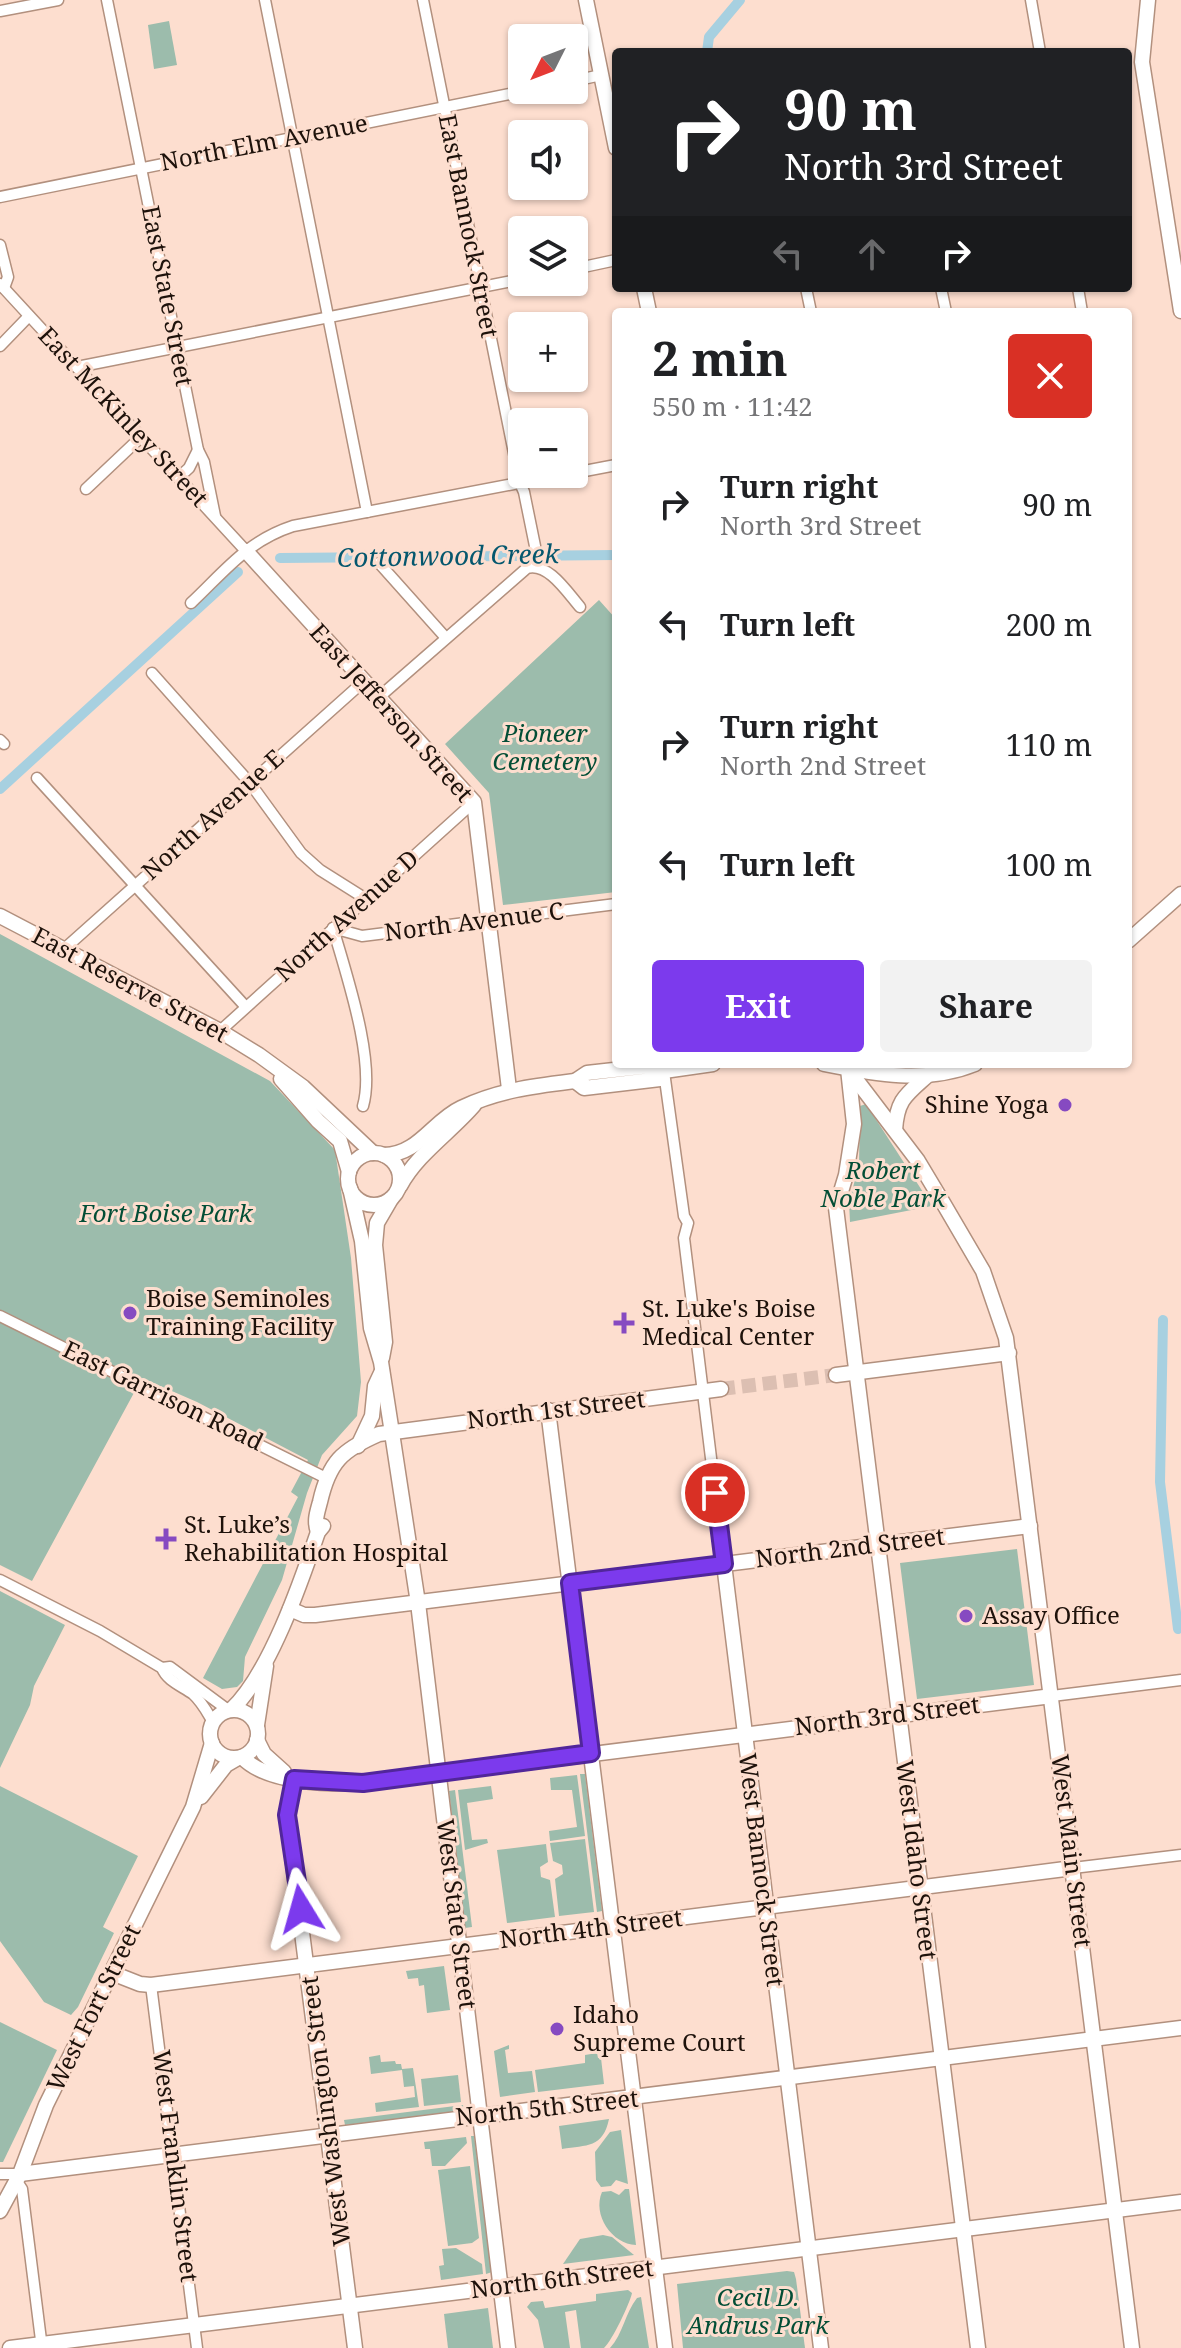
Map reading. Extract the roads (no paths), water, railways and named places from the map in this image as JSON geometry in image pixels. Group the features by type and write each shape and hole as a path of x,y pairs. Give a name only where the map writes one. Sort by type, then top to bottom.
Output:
{"street":[{"path":"0,11 58,0"},
{"name":"East State Street","path":"107,0 198,450 204,462 216,518"},
{"path":"265,0 367,512"},
{"name":"East Bannock Street","path":"423,0 508,424"},
{"path":"586,0 612,129"},
{"path":"1031,0 1039,48"},
{"path":"1148,0 1142,62 1181,311"},
{"path":"588,78 601,75"},
{"name":"North Elm Avenue","path":"0,197 508,94"},
{"path":"0,245 8,277 2,286"},
{"path":"588,266 612,261"},
{"path":"77,367 508,282"},
{"name":"East McKinley Street","path":"2,286 246,551"},
{"path":"0,346 29,316"},
{"path":"86,489 141,437"},
{"path":"178,478 189,468 198,450"},
{"path":"588,470 612,466"},
{"path":"191,603 246,551 265,537 293,526 508,485"},
{"name":"East Bannock Street","path":"522,488 535,546"},
{"name":"East Jefferson Street","path":"246,551 474,802 509,1089"},
{"path":"379,563 446,638"},
{"path":"378,698 532,566 550,574 580,607"},
{"path":"152,673 250,783 301,853 320,870 366,899"},
{"name":"North Avenue E","path":"63,950 363,682"},
{"path":"37,778 245,1006"},
{"name":"North Avenue D","path":"220,1031 474,802"},
{"path":"1132,937 1181,894"},
{"name":"North Avenue C","path":"333,928 362,936 612,905"},
{"name":"East Reserve Street","path":"0,916 220,1031 259,1055 303,1087 379,1154"},
{"path":"333,928 360,1026 366,1094 363,1106"},
{"name":"East Reserve Street","path":"259,1055 340,1141 349,1172"},
{"path":"381,1367 371,1328 362,1241 350,1188 349,1172 358,1159 403,1152 420,1142 456,1111 509,1089 575,1081 587,1073 631,1068"},
{"path":"663,1068 684,1216 688,1223 684,1238 702,1391"},
{"name":"West Idaho Street","path":"846,1068 854,1124 849,1163 836,1208 978,2348"},
{"name":"West Main Street","path":"848,1068 918,1161 983,1271 1009,1353 1132,2348"},
{"path":"852,1068 874,1075 928,1075 966,1068"},
{"path":"895,1130 896,1111 902,1098 928,1075"},
{"path":"268,1654 257,1733 251,1752 240,1757 223,1755 212,1743 210,1729 213,1722 246,1694 268,1654 290,1609 318,1532 324,1524 334,1481 360,1442 372,1416 385,1342 375,1245 377,1223 408,1169 454,1128 478,1100"},
{"path":"350,1188 354,1195 368,1204 384,1203 395,1193 400,1179 396,1164 379,1154"},
{"name":"East Garrison Road","path":"0,1316 326,1478"},
{"path":"836,1375 1009,1353"},
{"name":"West State Street","path":"381,1367 418,1603 508,2348"},
{"name":"North 1st Street","path":"392,1433 721,1389"},
{"name":"West Bannock Street","path":"702,1391 821,2348"},
{"path":"548,1410 665,2348"},
{"path":"318,1532 315,1524 326,1478 337,1459 360,1442 379,1434 392,1433"},
{"name":"North 2nd Street","path":"290,1609 304,1615 315,1615 1030,1526"},
{"path":"0,1580 100,1631 162,1668 165,1675 194,1695 213,1722"},
{"path":"162,1668 170,1667 230,1710 248,1714 272,1764 294,1779"},
{"path":"1052,1696 1181,1680"},
{"name":"North 3rd Street","path":"240,1757 273,1774 294,1779 363,1783 1052,1696"},
{"name":"West Fort Street","path":"0,2211 18,2177 46,2105 193,1807 212,1743"},
{"name":"West Fort Street","path":"193,1807 218,1773 240,1757"},
{"name":"West Washington Street","path":"294,1779 287,1815 355,2348"},
{"path":"1073,1868 1181,1855"},
{"name":"North 4th Street","path":"112,1973 151,1985 1073,1868"},
{"name":"West Franklin Street","path":"151,1985 197,2348"},
{"name":"North 5th Street","path":"0,2174 18,2177 328,2134 1181,2028"},
{"path":"18,2177 41,2346"},
{"name":"North 6th Street","path":"10,2348 1181,2202"}],"waterway":[{"path":"708,48 709,37 740,0"},
{"name":"Cottonwood Creek","path":"280,558 612,555"},
{"path":"0,789 238,572"},
{"path":"1163,1320 1160,1482 1178,1629"}],"tunnel":[{"path":"721,1389 836,1375"}],"place":[{"name":"Shine Yoga","path":"1065,1105"},
{"name":"Boise Seminoles Training Facility","path":"130,1313"},
{"name":"St. Luke's Boise Medical Center","path":"624,1323"},
{"name":"St. Luke’s Rehabilitation Hospital","path":"166,1539"},
{"name":"Assay Office","path":"966,1616"},
{"name":"Idaho Supreme Court","path":"557,2029"}],"park label":[{"name":"Pioneer Cemetery","path":"545,748"},
{"name":"Robert Noble Park","path":"883,1185"},
{"name":"Fort Boise Park","path":"166,1214"},
{"name":"Cecil D. Andrus Park","path":"758,2312"}]}
